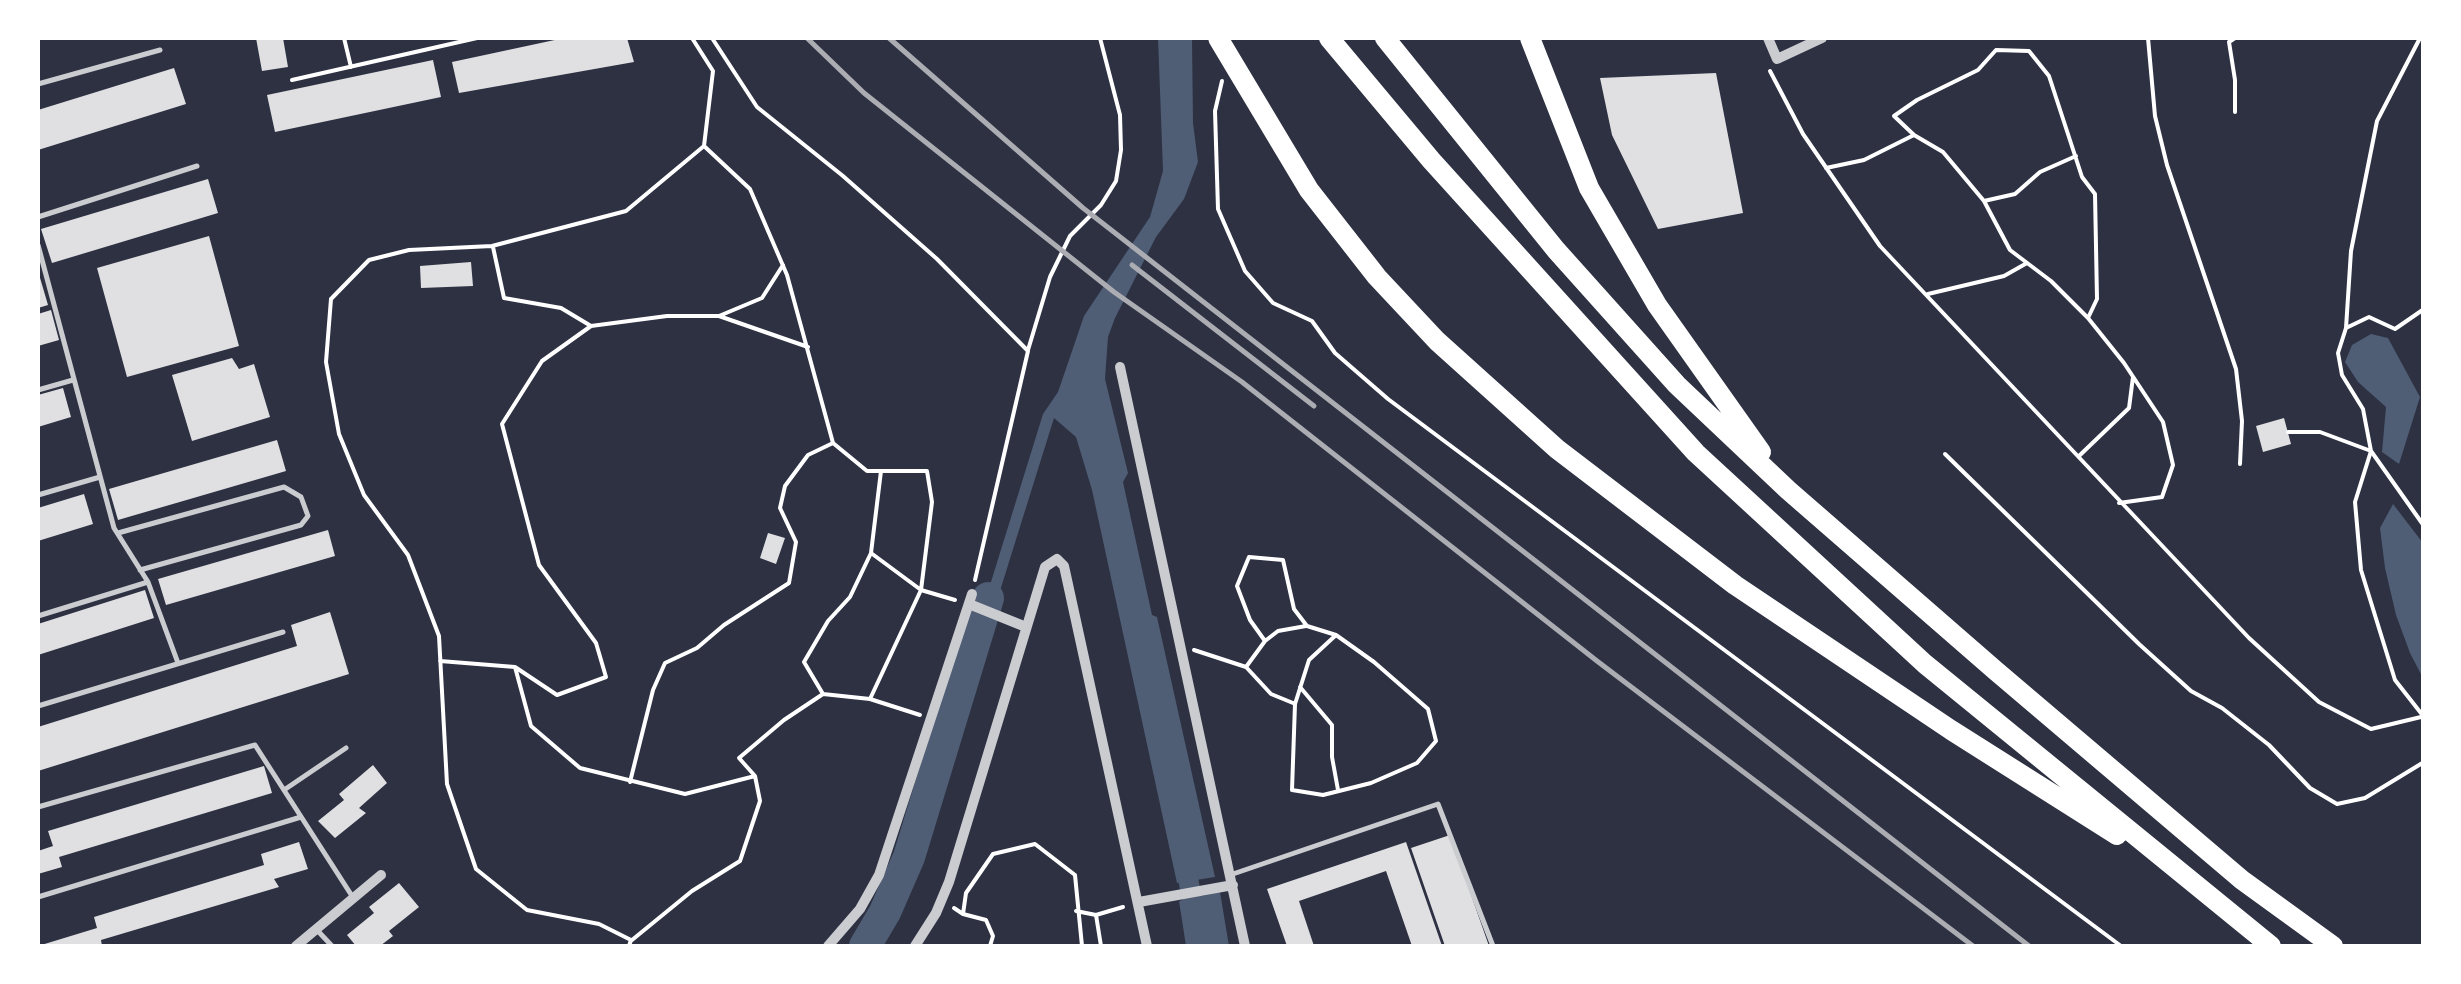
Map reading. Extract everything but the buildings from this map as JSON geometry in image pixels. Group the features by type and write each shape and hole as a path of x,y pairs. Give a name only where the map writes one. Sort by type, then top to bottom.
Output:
{"highway":[{"path":"1218,38 1322,209 1377,277 1437,341 1557,449 1735,585 1951,730 2196,886"},
{"path":"1330,38 1431,160 1696,453 1925,664 2271,946"},
{"path":"1385,38 1568,263 1677,385 1788,490 2242,880 2333,946"},
{"path":"1530,38 1589,188 1657,305 1788,490"}],"street":[{"path":"1768,38 1777,60 1822,38"},
{"path":"1120,367 1244,946"},
{"path":"915,946 942,900 1045,567 1057,560 1064,566 1148,946"},
{"path":"828,946 860,909 880,874 972,602 1026,627"},
{"path":"296,946 381,875"},
{"path":"1139,902 1232,880"}],"lane":[{"path":"38,84 160,50"},
{"path":"38,217 197,166"},
{"path":"38,245 118,534 148,582 178,663"},
{"path":"38,390 74,380"},
{"path":"38,495 100,477"},
{"path":"118,534 284,487 301,497 308,516 301,525 140,570"},
{"path":"38,616 148,582"},
{"path":"38,706 283,632"},
{"path":"38,807 255,745 354,898"},
{"path":"284,790 346,748"},
{"path":"1232,880 1438,804 1492,946"},
{"path":"38,897 301,817"},
{"path":"316,930 332,946"}],"path":[{"path":"344,38 351,66"},
{"path":"292,80 477,38"},
{"path":"692,38 714,71 704,146 626,211 492,246 410,250 369,260 331,299 326,362 338,434 364,495 408,555 439,636 447,784 476,868 528,910 599,924 630,944 692,892 740,861 760,801 756,776 739,758 822,694 870,699 931,718"},
{"path":"712,38 757,107 937,259 1028,351"},
{"path":"870,553 921,590 972,602 1028,351 1050,277 1070,236 1116,182 1121,150 1120,115 1100,38"},
{"path":"2148,38 2155,116 2167,165 2236,369 2242,422 2240,464"},
{"path":"2234,112 2228,42 2235,38"},
{"path":"2420,38 2377,121 2352,251 2346,328 2338,353 2342,374 2363,409 2372,452 2424,526"},
{"path":"2088,318 2097,299 2095,194 2082,177 2049,76 2029,51 1996,50 1978,70 1894,116 1914,135 1943,152 1984,202 2010,250 2052,281 2088,318 2162,422 2173,466 2162,497 2119,502"},
{"path":"1777,60 1768,67 1802,134 1880,246 2249,638 2319,702 2372,730 2422,717 2395,680 2362,570 2355,502 2372,452"},
{"path":"1223,74 1215,111 1218,209 1246,271 1273,303 1312,321 1334,353 1388,399 2121,946"},
{"path":"1826,168 1864,160 1914,135"},
{"path":"704,146 750,189 783,265 833,443 867,471 927,471 932,502 921,590 870,699"},
{"path":"1984,202 2015,194 2040,172 2076,156"},
{"path":"492,246 504,298 560,308 591,326"},
{"path":"1926,295 2004,276 2028,263"},
{"path":"719,316 762,298 783,265"},
{"path":"2346,328 2369,317 2395,329 2424,309"},
{"path":"440,661 515,667 557,695 606,678 596,643 539,565 502,424 542,361 591,326 666,316 719,316 808,347"},
{"path":"2077,457 2129,408 2133,377"},
{"path":"2288,432 2320,432 2372,452"},
{"path":"630,782 652,690 665,664 697,648 788,582 796,542 780,508 786,486 808,455 833,443"},
{"path":"1945,454 2190,691 2222,708 2269,746 2310,788 2336,804 2365,798 2424,762"},
{"path":"822,694 804,662 828,621 850,597 870,553 881,471"},
{"path":"1265,641 1250,620 1238,586 1249,557 1284,560 1294,608 1307,626"},
{"path":"1246,667 1265,641 1278,631 1307,626 1336,635 1428,708 1436,742 1417,763 1371,783 1323,795 1292,790 1294,704 1309,660 1336,635"},
{"path":"1180,645 1246,667 1270,694 1294,704"},
{"path":"515,667 530,726 580,768 685,794 756,776"},
{"path":"1300,686 1332,725 1338,791"},
{"path":"963,914 966,893 992,854 1035,844 1075,875 1082,946"},
{"path":"942,900 963,914 986,920 993,936 990,946"},
{"path":"1076,911 1096,915 1139,902"},
{"path":"1096,915 1102,946"}],"water":[{"path":"1158,38 1192,38 1193,123 1198,162 1184,199 1156,237 1115,318 1108,337 1105,379 1128,473 1123,482 1152,615 1157,617 1215,877 1177,883 1092,490 1076,437 1054,418 984,642 973,640 1043,414 1058,392 1084,316 1150,217 1163,171"},
{"path":"2371,334 2388,338 2420,397 2399,464 2382,452 2386,407 2358,382 2345,362 2352,345"},
{"path":"2393,504 2423,543 2423,678 2396,615 2385,568 2380,528"},
{"path":"1220,892 1229,946 1186,946 1179,901"}],"waterway":[{"path":"865,946 909,857 988,598"},
{"path":"1184,855 1200,946"}],"railway":[{"path":"807,38 864,93 1114,292 1242,382 1597,661 1973,946"},
{"path":"889,38 1083,208 2029,946"},
{"path":"1132,265 1314,406"}]}
